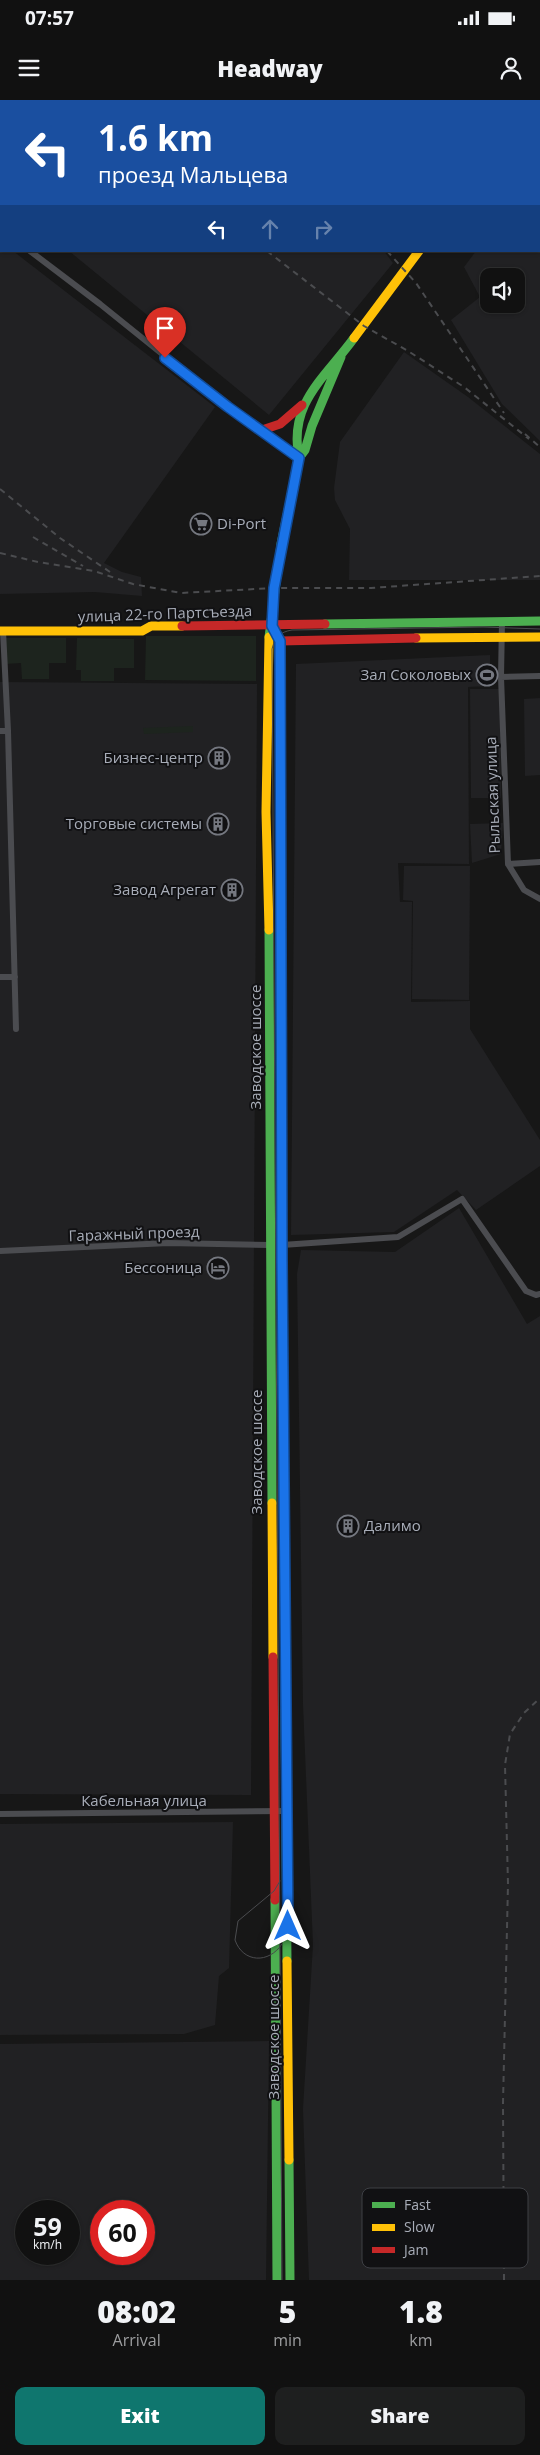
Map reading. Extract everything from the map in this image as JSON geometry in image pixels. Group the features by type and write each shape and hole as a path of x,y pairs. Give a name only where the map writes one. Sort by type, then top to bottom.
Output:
{"main road":[{"name":"Заводское шоссе","path":"299,458 295,444 303,404 328,367 341,356 418,252"},
{"name":"Заводское шоссе","path":"277,2280 269,933 266,812 267,653 272,626 274,588 279,554 299,458 305,450 312,426 341,356"},
{"path":"262,430 284,423 303,404"},
{"name":"улица 22-го Партсъезда","path":"2,631 142,631 152,626 272,626 540,621"},
{"name":"Заводское шоссе","path":"272,626 280,641 282,1245 290,2280"},
{"path":"280,641 294,639 501,639 540,637"},
{"path":"269,933 282,933"},
{"path":"270,1245 282,1245"},
{"path":"275,2024 288,2022"}],"street":[{"path":"31,252 100,304 228,407 299,458"},
{"name":"Рыльская улица","path":"502,621 508,864 524,890 540,899"},
{"path":"2,631 8,731 16,1029"},
{"path":"502,677 540,676"},
{"path":"0,731 8,731"},
{"path":"508,864 540,862"},
{"path":"0,977 15,977"},
{"path":"282,1245 398,1237 462,1199 526,1291 536,1295 540,1294"},
{"name":"Гаражный проезд","path":"0,1251 168,1243 270,1245"},
{"name":"Кабельная улица","path":"0,1814 287,1811"}],"shaded area":[{"path":"0,252 14,252 215,407 104,563 122,572 141,577 142,596 95,592 0,594"},
{"path":"70,252 385,252 393,263 269,415"},
{"path":"475,252 540,252 540,441 502,404 451,320 480,297 464,267"},
{"path":"404,352 468,397 540,454 540,580 349,580 350,529 335,500 334,488 340,442"},
{"path":"146,636 256,636 256,681 145,680"},
{"path":"5,638 66,638 66,663 49,663 49,679 22,679 21,663 5,664"},
{"path":"77,638 134,639 134,668 114,668 114,681 81,681 81,670 76,670"},
{"path":"490,655 490,686 468,687 469,864 398,863 400,902 412,902 411,1002 470,1001 470,1029 540,1140 540,1166 476,1210 457,1190 394,1232 291,1235 296,664"},
{"path":"0,682 257,684 251,1795 0,1794"},
{"path":"470,689 500,689 501,798 471,798"},
{"path":"540,698 540,775 525,776 524,699"},
{"path":"193,726 193,732 144,734 143,728"},
{"path":"503,823 501,854 472,863 470,824"},
{"path":"404,866 470,866 469,1000 412,999 413,901 403,900"},
{"path":"459,1208 527,1324 540,1316 540,2280 309,2280 303,2109 313,1945 303,1704 297,1274 301,1250 395,1252"},
{"path":"233,1822 229,1968 219,1976 215,2025 184,2034 0,2035 0,1824"},
{"path":"269,2041 266,2280 0,2280 0,2044"}],"tram line":[{"path":"282,2280 272,649 279,636 284,632 292,630 483,627 540,629"},
{"path":"280,1881 274,1891 238,1921 235,1940 244,1953 250,1957 257,1958 264,1958 270,1955 277,1951 282,1944"}],"railway":[{"path":"268,252 364,326 408,351 464,387 529,439"},
{"path":"388,252 416,283 504,413"},
{"path":"525,434 540,447"},
{"path":"0,489 60,538 110,572"},
{"path":"33,537 83,566"},
{"path":"0,553 38,562 94,571 133,584 181,593 274,588 371,588 540,576"},
{"path":"503,2188 503,2103 508,1884 505,1765 510,1734 524,1713 540,1698"},
{"path":"504,2268 504,2280"}],"traffic: fast":[{"path":"269,637 281,544 299,458 297,439 299,422 304,406 312,392 354,338"},
{"path":"299,458 305,450 312,426 341,357"},
{"path":"325,624 540,621"},
{"path":"272,626 280,641 281,1035"},
{"path":"269,930 272,1503"},
{"path":"282,1323 287,1961"},
{"path":"275,1900 277,2280"},
{"path":"289,2160 290,2280"}],"traffic: slow":[{"path":"354,338 418,252"},
{"path":"0,631 142,631 151,626 182,626"},
{"path":"269,637 266,812 269,930"},
{"path":"416,638 540,637"},
{"path":"281,1035 282,1323"},
{"path":"272,1503 273,1657"},
{"path":"287,1961 289,2160"}],"traffic: jam":[{"path":"262,430 280,424 302,405"},
{"path":"182,626 325,624"},
{"path":"280,641 416,638"},
{"path":"273,1657 275,1900"}],"place":[{"name":"Di-Port","path":"201,524"},
{"name":"Зал Соколовых","path":"487,675"},
{"name":"Бизнес-центр","path":"219,758"},
{"name":"Торговые системы","path":"218,824"},
{"name":"Завод Агрегат","path":"232,890"},
{"name":"Бессоница","path":"218,1268"},
{"name":"Далимо","path":"348,1526"}],"route":[{"path":"165,358 228,407 299,458 279,554 272,611 272,626 280,641 282,1262 288,1926"}]}
